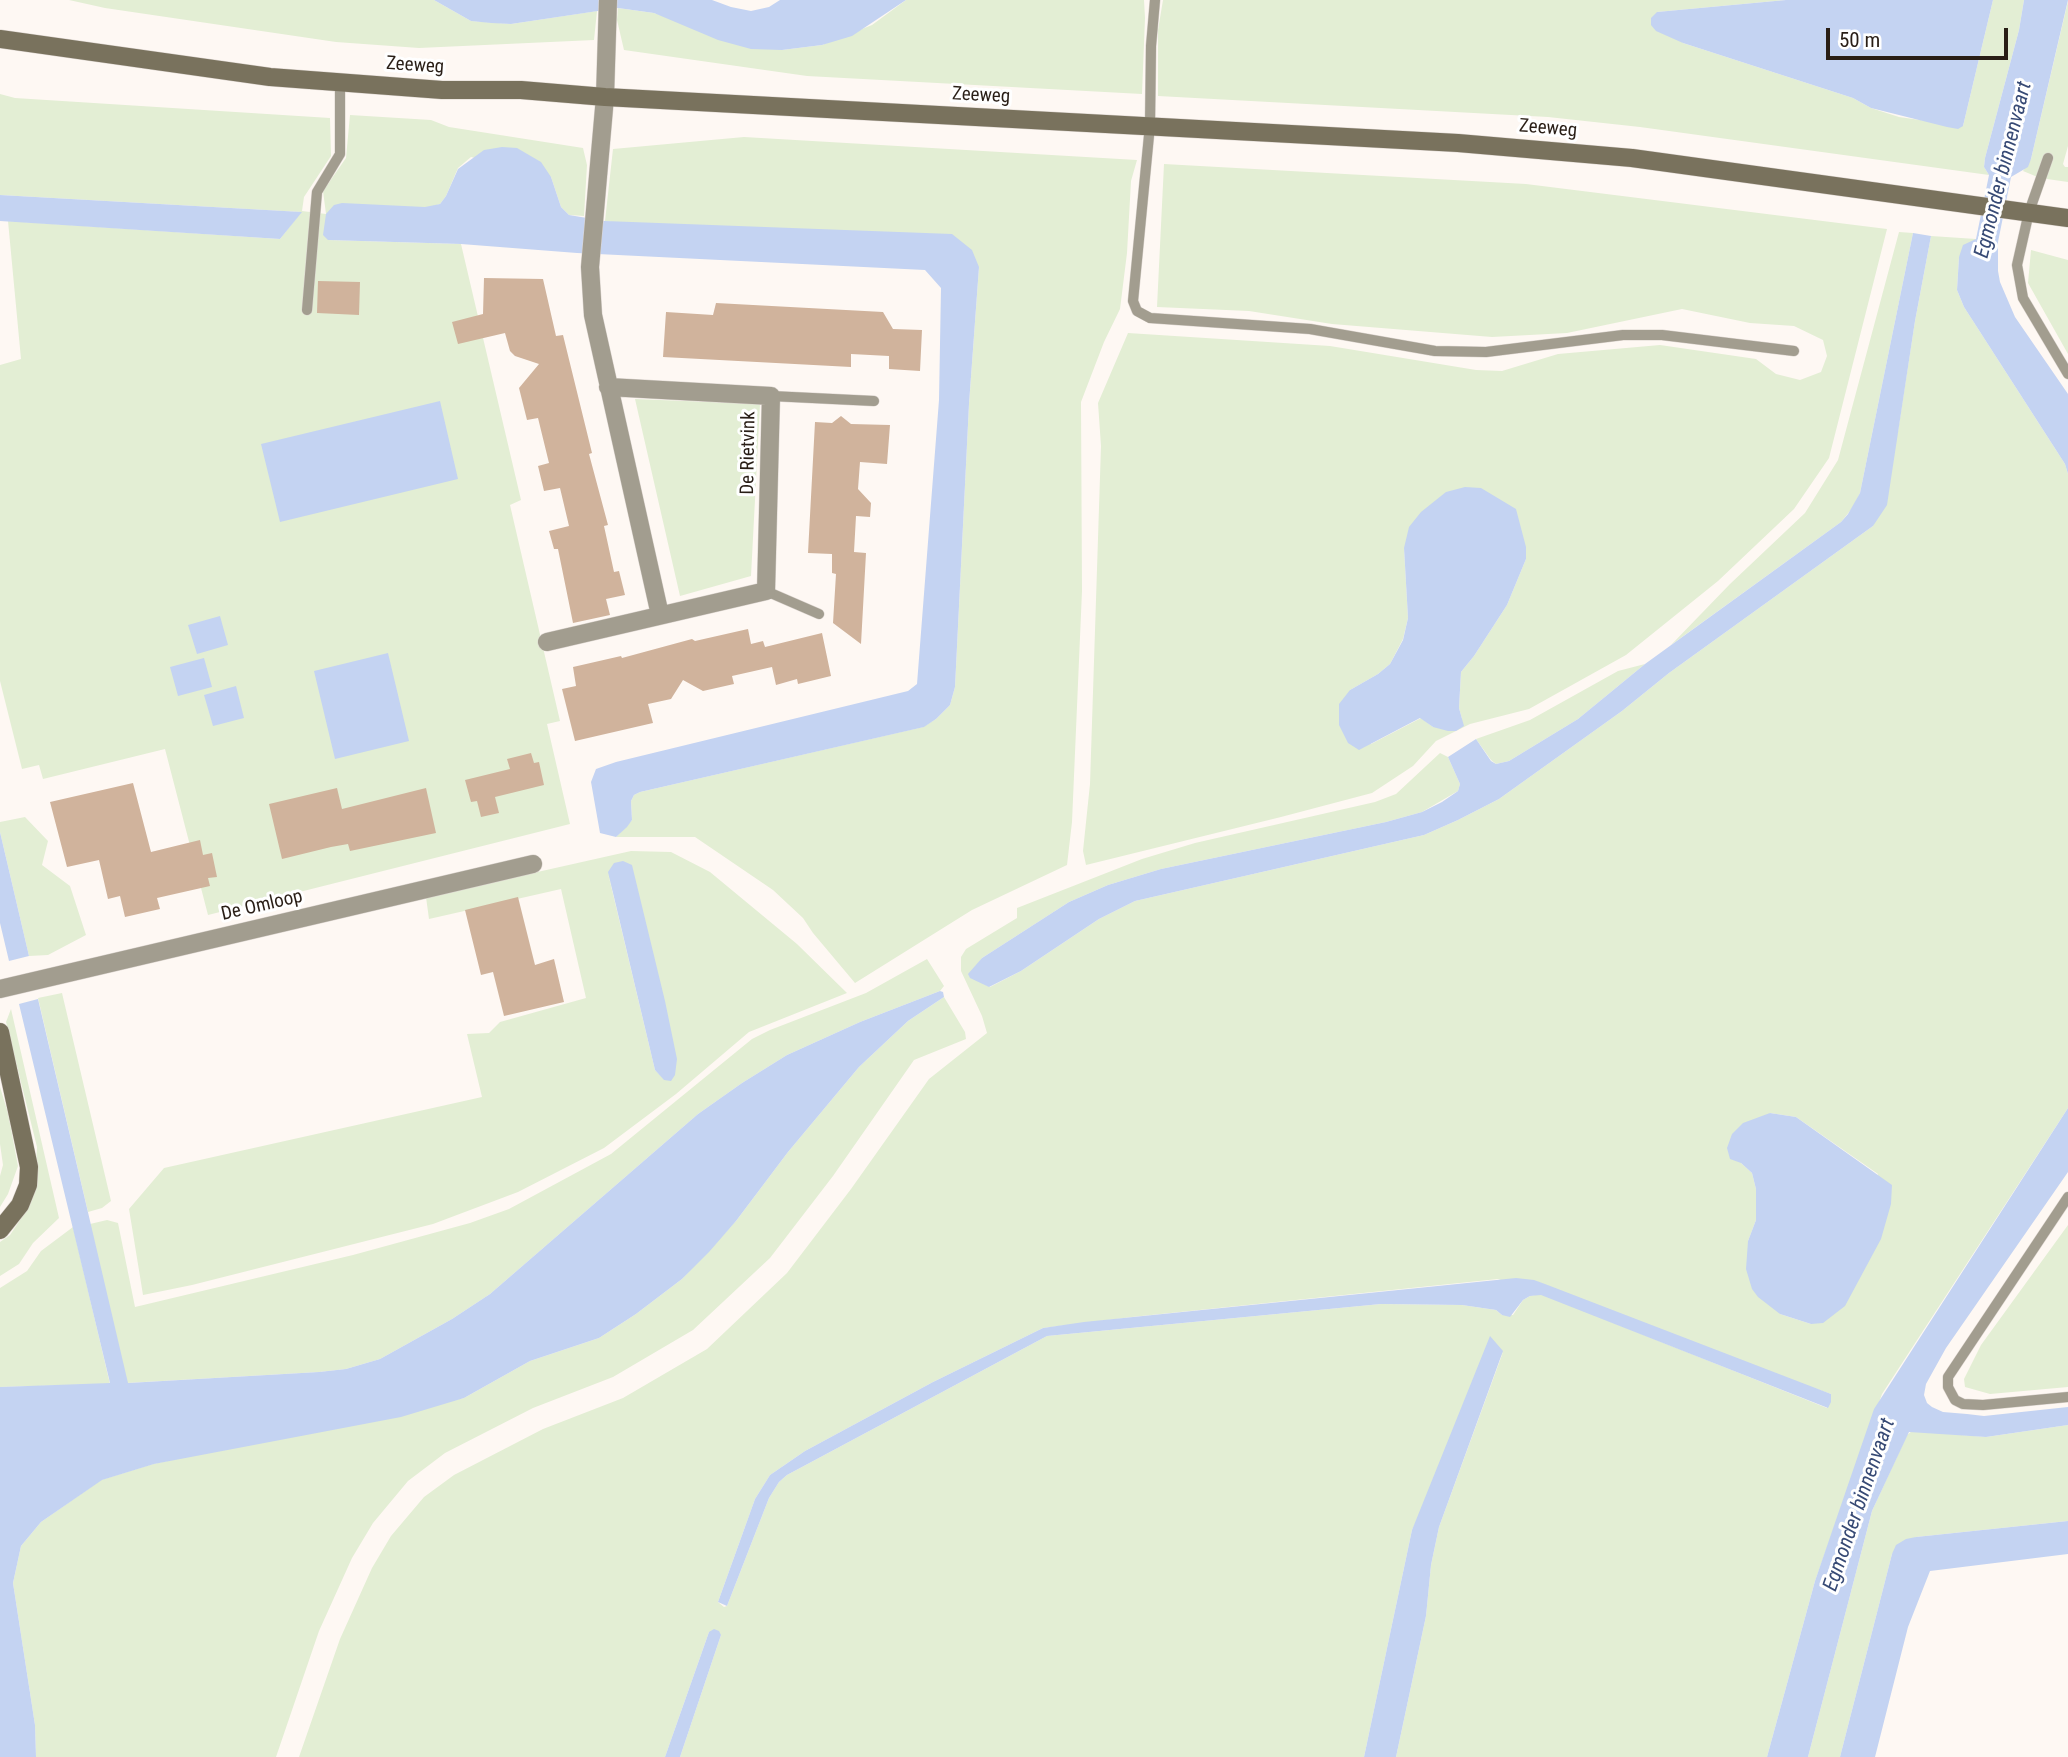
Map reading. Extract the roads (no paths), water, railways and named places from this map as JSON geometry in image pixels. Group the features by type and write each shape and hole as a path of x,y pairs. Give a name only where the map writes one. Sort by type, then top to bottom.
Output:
{"street":[{"path":"608,9 605,97 592,256 593,315 660,615"},
{"name":"Zeeweg","path":"0,39 257,75 442,90 522,90 605,97 1150,125 1458,143 1632,158 2068,218"},
{"name":"De Rietvink","path":"608,387 771,396 766,591"},
{"path":"547,642 766,591"},
{"name":"De Omloop","path":"0,989 533,864"},
{"path":"0,1032 29,1167 28,1185 20,1205 0,1230"}],"lane":[{"path":"1155,0 1151,46 1150,125 1133,301 1137,311 1150,318 1310,329 1435,351 1486,352 1623,335 1662,335 1794,351"},
{"path":"307,310 317,192 340,154 340,82"},
{"path":"2048,158 2029,212 2017,265 2020,286 2029,310 2068,374"},
{"path":"771,396 874,401"},
{"path":"766,591 819,614"},
{"path":"2068,1197 1948,1377 1951,1396 1963,1404 1983,1405 2068,1397"}],"water":[{"path":"434,0 712,0 751,11 769,7 780,0 906,0 852,36 822,45 782,50 751,49 718,40 654,13 618,8 511,24 491,23 471,21"},
{"path":"1786,0 1993,0 1963,126 1958,129 1947,127 1871,108 1853,98 1683,43 1656,31 1651,25 1651,18 1657,12"},
{"name":"Egmonder binnenvaart","path":"2024,0 2068,0 2031,159 2028,167 2011,177 1998,242 1998,271 2015,317 2068,394 2068,474 2065,464 1964,307 1957,290 1959,257 1963,245 1976,239 1989,175 1984,167 1985,158 2019,30"},
{"path":"517,148 541,162 551,177 561,207 569,215 605,221 952,234 972,250 979,267 969,404 955,687 950,705 936,719 924,727 640,792 634,795 631,801 632,820 627,827 616,837 600,833 591,782 596,769 908,691 917,684 939,400 941,288 925,270 577,253 461,244 328,240 323,235 326,214 334,205 342,203 425,207 440,204 458,169 484,150"},
{"path":"0,195 302,212 280,239 0,221"},
{"path":"1913,233 1931,236 1887,505 1873,526 1499,799 1458,820 1424,835 1135,901 1099,919 1021,971 989,987 970,978 968,974 982,958 1069,902 1108,885 1161,869 1386,822 1422,812 1442,802 1458,791 1460,784 1448,757 1476,739 1491,761 1496,764 1509,761 1578,719 1645,664 1841,522 1860,493"},
{"path":"440,401 458,479 280,522 261,444"},
{"path":"1465,487 1481,488 1516,509 1526,547 1526,559 1507,605 1461,672 1459,708 1464,726 1456,731 1448,731 1433,727 1420,718 1359,750 1348,743 1339,725 1339,704 1350,690 1390,664 1403,640 1408,618 1404,548 1409,527 1421,512 1446,492"},
{"path":"220,616 228,645 197,654 188,625"},
{"path":"388,653 409,741 335,759 314,671"},
{"path":"204,658 212,687 178,696 170,667"},
{"path":"236,686 244,718 213,726 204,695"},
{"path":"0,832 29,956 9,961 0,923"},
{"path":"623,861 632,865 665,1001 677,1059 675,1075 671,1081 664,1080 655,1070 608,872 614,863"},
{"path":"940,991 944,997 908,1021 859,1067 709,1252 682,1279 599,1338 530,1361 464,1398 401,1417 154,1464 102,1480 41,1522 21,1546 13,1583 35,1725 36,1757 0,1757 0,1387 110,1383 19,1004 38,999 128,1383 319,1372 346,1369 380,1359 452,1319 490,1294 698,1114 742,1083 787,1055 860,1022"},
{"name":"Egmonder binnenvaart","path":"2068,1108 2068,1172 1946,1348 1926,1384 1924,1395 1927,1403 1943,1412 1984,1416 2068,1407 2068,1425 1986,1437 1909,1432 1872,1511 1808,1757 1767,1757 1815,1581 1874,1409"},
{"path":"1770,1113 1796,1117 1892,1185 1891,1204 1881,1239 1845,1306 1823,1323 1811,1324 1780,1314 1758,1297 1752,1289 1746,1269 1748,1241 1756,1220 1756,1189 1752,1173 1741,1163 1730,1159 1727,1148 1732,1134 1743,1123"},
{"path":"1516,1278 1545,1284 1831,1394 1831,1402 1828,1408 1541,1295 1523,1300 1510,1317 1496,1310 1462,1305 1381,1304 1047,1336 787,1475 769,1498 727,1606 718,1602 755,1499 770,1475 805,1451 933,1382 1043,1328"},
{"path":"1490,1336 1503,1351 1439,1527 1431,1565 1426,1616 1396,1757 1364,1757 1412,1530"},
{"path":"2068,1521 2068,1554 1930,1571 1908,1627 1875,1757 1840,1757 1896,1545 1916,1537"},
{"path":"714,1629 721,1635 680,1757 665,1757 709,1632"}]}
